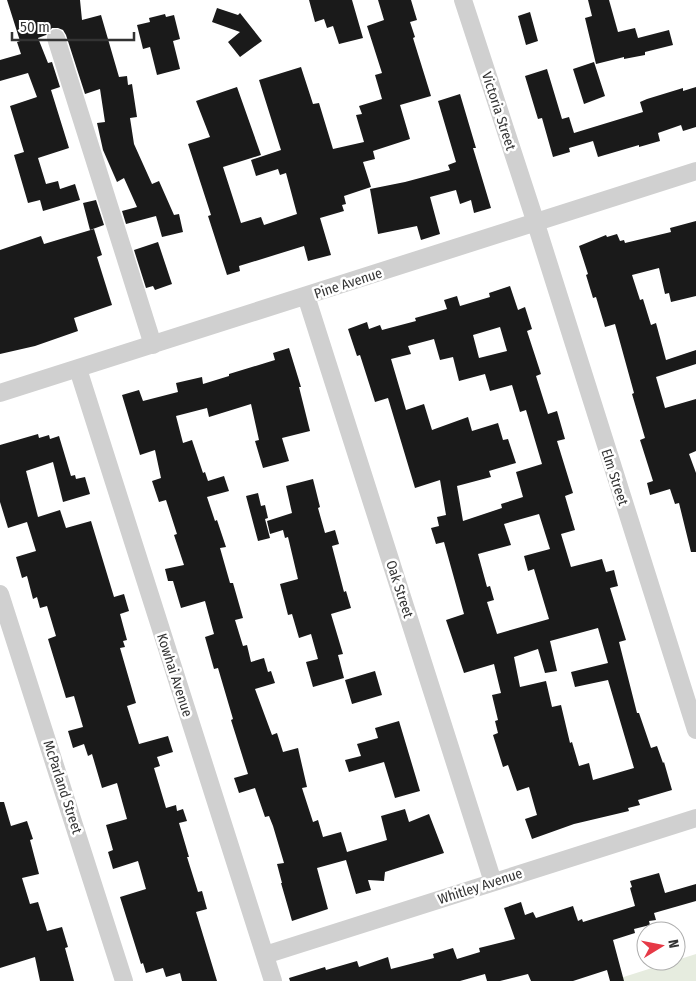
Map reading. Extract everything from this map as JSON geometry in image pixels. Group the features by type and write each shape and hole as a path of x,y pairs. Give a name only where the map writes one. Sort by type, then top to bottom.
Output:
{"street":[{"name":"Victoria Street","path":"463,0 535,223"},
{"path":"56,38 153,345"},
{"name":"Pine Avenue","path":"0,393 696,171"},
{"name":"Elm Street","path":"535,223 696,730"},
{"name":"Oak Street","path":"306,296 493,882"},
{"name":"Kowhai Avenue","path":"78,369 273,981"},
{"name":"McParland Street","path":"0,594 124,981"},
{"name":"Whitley Avenue","path":"265,955 696,818"}],"shaded area":[{"path":"696,954 696,981 611,981 642,971 686,971 686,957"}],"building":[{"path":"7,0 80,0 82,20 101,15 119,77 127,76 128,85 132,84 137,117 130,118 134,144 152,184 159,181 174,215 179,214 183,232 162,237 156,216 126,224 122,211 137,207 124,178 117,182 103,150 97,123 105,122 100,89 85,94 66,35 63,30 58,28 52,28 46,35 38,38 48,63 52,62 60,87 51,90 69,148 38,158 46,184 58,181 60,189 75,184 80,200 43,211 40,200 28,203 14,155 24,152 10,106 37,97 28,73 0,81 0,60 21,54 17,42 20,41"},
{"path":"309,0 352,0 363,38 339,44 333,26 327,28 324,19 315,22"},
{"path":"378,0 411,0 417,20 410,22 431,96 400,105 410,139 373,151 375,159 363,162 371,187 344,196 346,204 342,205 344,211 320,218 331,255 308,261 304,246 239,266 240,271 227,275 208,216 211,215 188,144 210,137 196,101 237,87 261,155 223,167 241,223 261,217 264,225 297,214 286,173 280,175 278,169 256,176 251,160 281,150 259,80 301,67 313,104 319,103 333,149 364,142 356,115 362,114 359,106 382,99 375,75 382,73 367,26 384,20"},
{"path":"588,0 609,0 618,32 635,28 638,38 669,30 673,45 645,52 645,55 624,59 624,57 596,64 585,18 592,16"},
{"path":"217,8 238,15 240,13 262,41 240,57 228,42 240,32 212,22"},
{"path":"530,12 538,41 526,45 518,16"},
{"path":"165,14 166,17 174,15 180,39 173,41 180,69 157,75 150,47 143,49 137,25 150,22 149,18"},
{"path":"594,62 605,96 584,104 573,69"},
{"path":"547,69 562,119 569,117 574,133 643,112 640,102 647,99 683,88 683,91 696,87 696,127 683,131 681,125 658,133 660,141 598,157 593,141 569,148 570,152 553,157 542,118 538,119 525,76"},
{"path":"460,94 476,148 473,148 491,208 474,213 471,200 460,204 456,190 430,197 440,234 421,240 417,226 378,234 370,189 450,170 448,165 456,162 438,101"},
{"path":"96,200 104,225 90,230 83,203"},
{"path":"696,221 696,296 671,302 669,293 665,294 659,268 632,275 640,300 643,299 651,325 656,323 666,360 696,350 696,364 656,377 665,408 696,399 696,451 689,454 696,473 696,552 691,552 679,503 675,504 670,489 650,495 647,483 653,481 640,440 645,438 615,324 605,327 596,297 593,298 579,246 606,235 607,237 617,234 620,241 624,240 625,243 671,232 670,228"},
{"path":"94,229 102,255 97,257 112,305 74,318 78,331 35,346 0,354 0,250 41,236 44,244"},
{"path":"158,242 172,284 155,290 153,286 146,288 134,250"},
{"path":"510,286 518,310 525,307 532,329 527,331 541,374 536,376 548,414 557,411 565,439 557,441 573,493 565,496 575,530 561,534 571,567 602,559 606,572 614,570 618,586 610,588 626,640 619,642 637,713 639,713 651,748 657,746 672,790 638,800 640,805 628,808 629,811 574,824 532,839 525,819 537,815 529,787 517,791 508,765 503,767 493,735 498,733 495,721 498,720 492,695 501,693 494,664 464,673 446,620 464,614 444,542 436,544 431,528 439,526 437,517 446,515 440,480 415,488 388,398 375,402 360,355 357,356 348,329 367,322 369,329 380,325 382,330 416,321 415,318 447,309 444,300 457,296 460,306 490,297 489,293","holes":["500,327 507,351 479,358 473,335","434,339 440,360 453,357 459,381 485,374 490,391 512,385 520,412 526,410 542,464 516,472 523,497 501,504 502,508 463,521 457,486 491,477 489,471 516,463 508,439 503,440 498,423 472,431 468,417 432,430 424,404 406,410 391,359 411,354 408,346","539,514 550,549 524,556 528,571 534,569 549,619 497,634 487,602 494,600 490,586 487,587 478,554 511,545 504,524","598,628 608,663 571,672 575,687 608,680 634,768 593,780 589,763 579,766 572,742 570,743 561,705 552,707 546,681 520,687 514,657 538,649 545,673 557,671 550,641"]},
{"path":"289,348 301,387 299,387 310,431 282,438 289,461 263,468 255,441 259,440 251,404 209,417 207,408 176,416 183,443 192,440 203,473 205,472 208,481 224,476 229,491 207,497 226,547 220,548 243,618 235,620 243,646 247,645 251,662 264,658 268,672 271,671 275,683 255,689 272,735 277,733 283,752 298,748 307,787 302,788 313,822 318,820 323,837 341,832 347,852 387,840 381,816 405,809 409,822 429,814 444,853 385,872 384,881 368,880 371,890 356,894 346,860 317,868 328,909 292,921 277,864 284,863 269,816 265,817 255,788 239,793 234,778 248,774 231,720 233,719 218,668 214,669 205,637 214,634 205,601 181,608 173,581 168,581 165,569 184,565 174,535 177,534 166,500 159,502 152,481 161,478 155,450 140,455 122,395 139,390 143,401 178,392 176,383 202,377 203,384 229,376 229,374 275,360 273,353"},
{"path":"38,434 39,438 49,435 50,439 59,436 71,476 75,475 76,479 85,477 90,494 63,502 53,462 26,471 38,517 60,510 66,528 91,521 114,597 124,594 129,611 120,614 127,640 123,641 125,647 120,648 136,703 127,706 139,744 168,736 173,752 157,757 160,766 154,768 166,808 176,805 177,811 183,809 187,821 179,823 198,892 202,891 207,909 196,912 217,981 182,981 180,973 166,977 163,968 146,973 143,963 141,964 120,897 146,889 138,861 113,869 108,852 113,850 106,825 127,819 117,783 102,788 92,754 88,756 84,744 73,748 68,731 83,727 74,696 66,698 48,639 56,636 47,606 40,608 37,597 33,599 27,576 22,578 16,557 36,551 27,522 8,528 0,502 0,445"},
{"path":"313,479 325,533 335,530 339,544 332,546 344,592 346,591 351,608 331,614 343,654 338,655 344,678 313,687 306,662 318,659 311,634 299,638 292,614 288,615 280,584 298,579 288,537 285,538 283,530 270,534 267,521 292,513 286,486"},
{"path":"258,493 261,506 265,505 268,518 265,519 270,538 258,541 246,496"},
{"path":"375,671 382,695 352,704 345,680"},
{"path":"399,721 420,791 395,798 384,762 349,772 345,760 361,756 357,744 378,738 375,728"},
{"path":"0,802 4,802 11,826 27,821 33,839 30,840 39,874 22,878 30,904 38,902 47,931 62,927 68,947 65,948 74,981 40,981 35,957 0,968"},
{"path":"659,873 665,893 696,884 696,901 654,913 656,920 636,921 635,933 613,940 624,981 610,981 607,970 573,981 531,981 528,974 500,981 487,981 485,974 460,981 290,981 289,978 325,967 326,970 357,961 359,967 388,957 391,969 434,958 433,954 453,948 457,959 480,952 479,948 515,939 504,908 521,902 525,915 533,912 536,918 573,906 578,921 582,919 583,922 635,906 630,881"}]}
